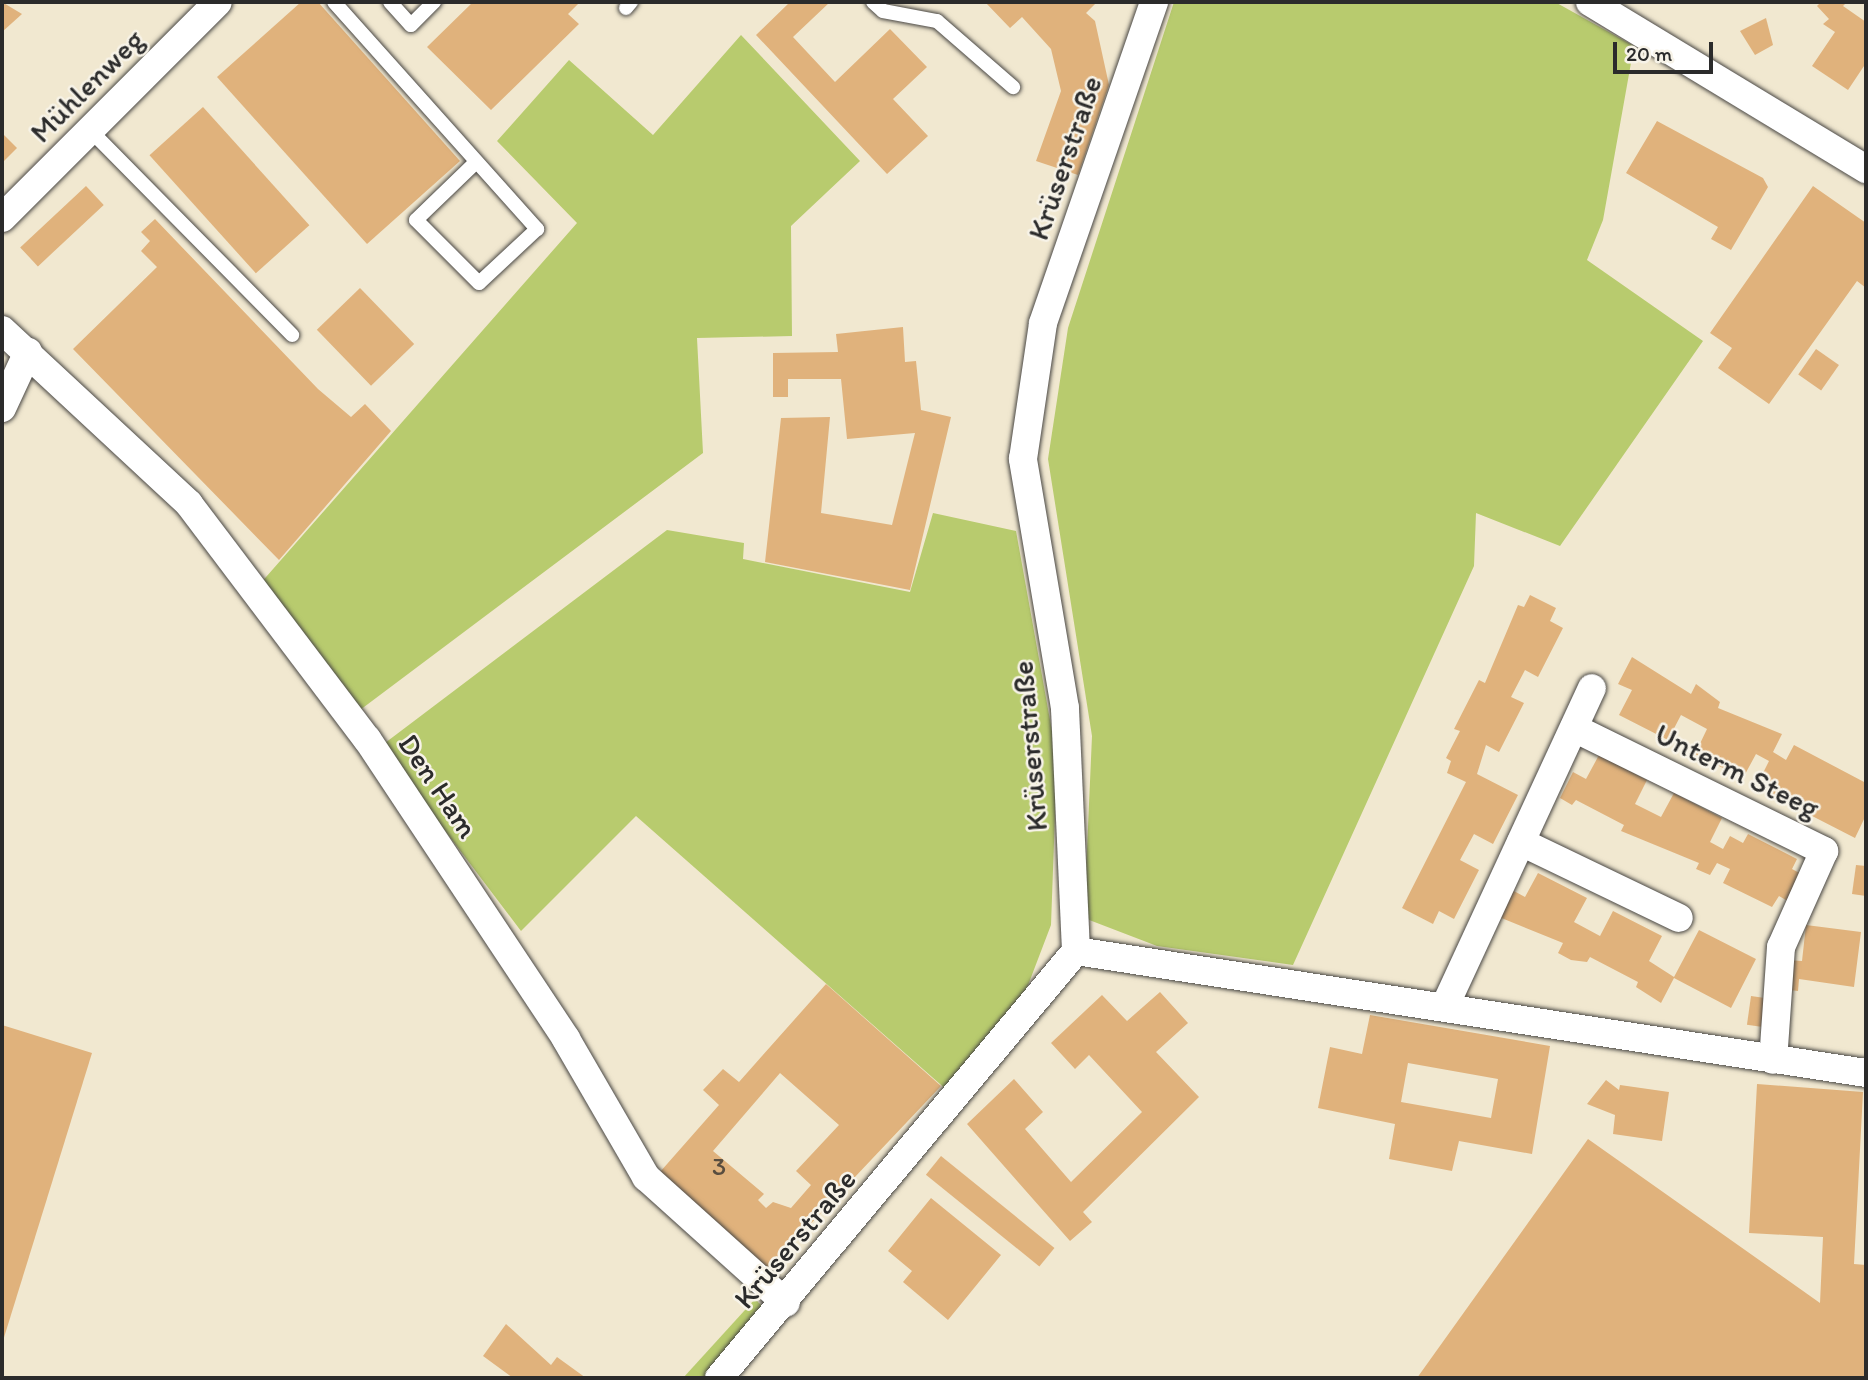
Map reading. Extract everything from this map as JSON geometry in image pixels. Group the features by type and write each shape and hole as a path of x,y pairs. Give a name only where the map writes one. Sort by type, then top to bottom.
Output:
{"street":[{"name":"Mühlenweg","path":"2,218 218,2"},
{"name":"Krüserstraße","path":"719,1378 786,1303 1076,951 1065,708 1023,460 1043,323 1154,2"},
{"path":"1590,2 1866,169"},
{"name":"Den Ham","path":"2,330 189,504 367,739 566,1039 646,1177 786,1303"},
{"path":"2,408 28,352"},
{"path":"1445,1006 1592,688"},
{"name":"Unterm Steeg","path":"1574,728 1824,851 1781,947 1773,1060"},
{"path":"1521,842 1679,918"},
{"path":"1076,951 1866,1073"}],"lane":[{"path":"334,2 537,229 479,283 416,220 476,162"},
{"path":"390,2 411,25 434,2"},
{"path":"873,2 883,12 937,21 1013,87"},
{"path":"90,130 292,335"}],"green space":[{"path":"1174,2 1555,2 1634,46 1603,220 1587,260 1703,341 1560,546 1476,513 1474,566 1293,965 1157,946 1084,918 1092,736 1048,459 1068,328"},
{"path":"741,35 860,161 791,226 792,336 697,338 703,453 356,713 259,585 577,223 497,141 569,60 653,135"},
{"path":"933,513 1016,531 1057,759 1051,925 1022,1001 949,1092 636,816 521,931 381,746 667,530 744,543 743,559 910,592"},
{"path":"755,1299 766,1310 709,1378 683,1378"}],"building":[{"path":"2,2 22,14 2,32"},
{"path":"301,2 318,2 460,161 367,244 217,77"},
{"path":"473,2 580,2 568,14 579,24 491,110 427,47"},
{"path":"790,2 830,2 793,37 835,82 890,29 927,67 893,99 928,136 887,174 756,35"},
{"path":"985,2 1097,2 1086,13 1095,21 1109,85 1078,175 1036,161 1061,91 1051,49 1022,17 1010,28"},
{"path":"1821,2 1847,2 1843,6 1866,22 1866,63 1848,90 1812,66 1835,32 1823,24 1829,19 1817,6"},
{"path":"1766,18 1773,45 1755,55 1740,31"},
{"path":"203,107 309,225 256,273 149,155"},
{"path":"1657,121 1763,178 1768,187 1731,250 1711,239 1718,227 1626,173"},
{"path":"2,133 17,148 2,163"},
{"path":"86,186 104,205 38,266 20,247"},
{"path":"1813,186 1866,223 1866,288 1857,281 1769,404 1718,368 1732,348 1710,333"},
{"path":"155,219 318,389 351,417 365,404 391,431 279,560 73,349 157,267 141,251 150,241 141,232"},
{"path":"360,288 414,344 371,386 317,330"},
{"path":"903,327 905,362 916,361 921,410 951,417 910,590 765,562 781,418 830,417 821,513 892,525 915,433 847,439 841,379 788,379 788,397 773,397 773,353 838,352 836,334"},
{"path":"1816,349 1839,365 1821,390 1798,374"},
{"path":"1530,595 1556,608 1550,621 1563,628 1538,677 1525,670 1511,697 1524,703 1499,752 1486,745 1477,774 1518,795 1493,844 1474,834 1460,860 1479,870 1454,919 1439,911 1433,924 1402,908 1466,782 1447,773 1451,761 1446,758 1460,731 1454,729 1479,680 1485,683 1518,605 1524,607"},
{"path":"1632,657 1691,694 1696,684 1720,702 1718,708 1782,734 1773,752 1786,760 1794,745 1866,783 1866,815 1855,838 1769,794 1773,786 1760,779 1769,761 1756,754 1743,778 1695,754 1707,729 1681,715 1668,740 1619,715 1632,690 1618,684"},
{"path":"1599,755 1647,780 1635,804 1661,817 1674,793 1722,818 1710,842 1723,849 1730,836 1743,843 1748,834 1797,859 1792,869 1805,876 1791,903 1779,896 1772,907 1723,883 1730,869 1717,863 1710,875 1696,869 1699,863 1621,831 1624,825 1576,800 1572,805 1560,798 1573,772 1586,779"},
{"path":"1856,865 1866,866 1866,896 1852,894"},
{"path":"1538,873 1587,898 1574,922 1600,936 1613,911 1662,936 1649,961 1674,977 1699,930 1756,959 1731,1008 1674,978 1661,1003 1636,987 1638,982 1590,957 1587,962 1571,960 1558,953 1563,943 1499,917 1512,890 1525,897"},
{"path":"1806,925 1861,932 1854,987 1799,979 1798,991 1783,989 1787,960 1802,961"},
{"path":"826,984 941,1086 767,1270 660,1172 719,1105 703,1090 723,1069 739,1082","holes":["780,1073 839,1125 796,1171 811,1185 791,1208 773,1202 766,1208 758,1200 764,1194 713,1151"]},
{"path":"1160,992 1188,1023 1156,1052 1199,1097 1083,1212 1092,1222 1070,1241 967,1124 1014,1079 1043,1112 1025,1129 1071,1182 1142,1112 1089,1055 1075,1069 1051,1043 1102,995 1127,1021"},
{"path":"1751,996 1765,998 1761,1027 1747,1025"},
{"path":"1370,1015 1550,1046 1532,1154 1459,1141 1452,1171 1389,1159 1395,1124 1318,1108 1330,1047 1362,1054","holes":["1408,1063 1498,1079 1491,1118 1401,1102"]},
{"path":"2,1025 92,1053 2,1344"},
{"path":"1606,1080 1619,1090 1620,1085 1669,1092 1662,1141 1613,1134 1615,1115 1587,1104"},
{"path":"1757,1084 1863,1092 1854,1264 1866,1265 1866,1378 1417,1378 1588,1139 1820,1303 1823,1237 1749,1233"},
{"path":"941,1156 1054,1248 1039,1267 926,1175"},
{"path":"931,1198 1001,1255 948,1320 903,1282 912,1271 888,1251"},
{"path":"506,1324 551,1365 557,1357 586,1378 513,1378 483,1356"}]}
